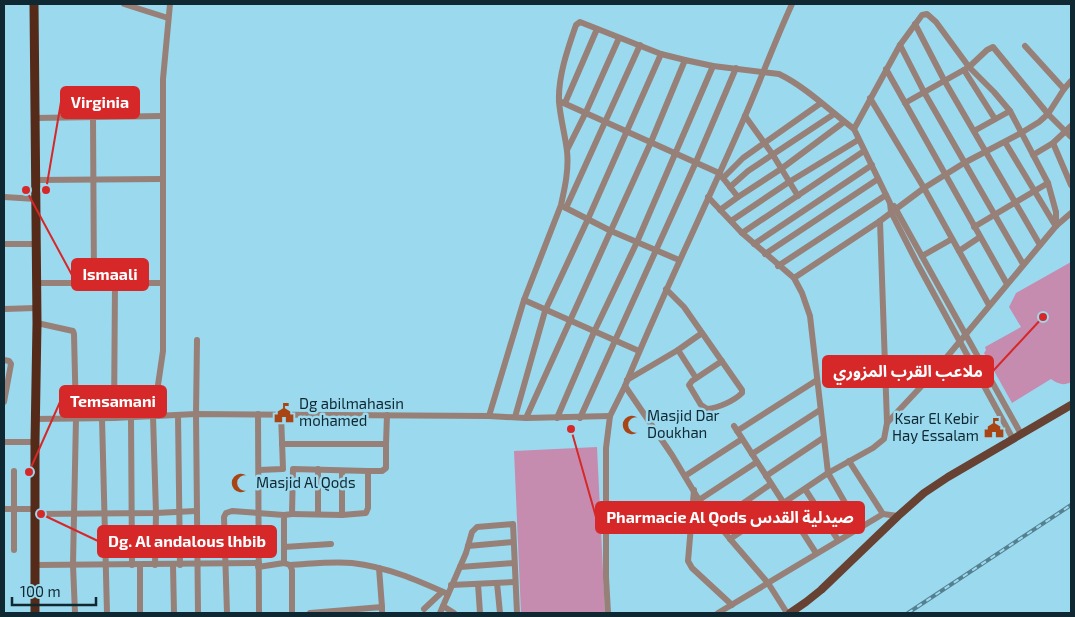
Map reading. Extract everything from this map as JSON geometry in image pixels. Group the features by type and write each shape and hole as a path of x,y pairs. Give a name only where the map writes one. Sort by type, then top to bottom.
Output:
{"highway":[{"path":"34,4 37,283 35,613"}],"main road":[{"path":"788,613 821,590 924,493 1071,406"}],"street":[{"path":"124,4 168,18"},
{"path":"155,565 156,416 163,351 162,116 163,80 170,4"},
{"path":"608,613 605,514 606,448 610,416 708,197 721,175 764,72 773,45 792,4"},
{"path":"854,129 900,44 923,14 927,14 932,18 947,36 995,119"},
{"path":"563,206 567,176 567,150 560,84 576,25 580,22 661,54 713,66 779,74 786,77 854,129 886,194 916,263 1013,439"},
{"path":"915,24 944,80 1040,245"},
{"path":"562,102 597,29"},
{"path":"567,150 619,38"},
{"path":"900,44 924,92 1023,264"},
{"path":"489,416 524,300 563,206 607,121 640,45"},
{"path":"1025,46 1064,89"},
{"path":"905,103 967,68 987,50 994,48 1048,114 1068,128 1071,137"},
{"path":"514,417 546,311 661,54"},
{"path":"526,418 651,142 685,60"},
{"path":"557,418 594,332 637,242 713,66"},
{"path":"580,418 696,162 736,68"},
{"path":"967,68 989,86 1010,111 1048,183 1056,212 1056,226"},
{"path":"886,69 1006,284"},
{"path":"794,278 880,221 892,208 964,163 1021,134 1048,114 1071,81"},
{"path":"870,98 924,188 989,305"},
{"path":"562,102 607,121 721,175 738,197"},
{"path":"721,175 821,103"},
{"path":"974,130 1010,111"},
{"path":"730,187 748,171 834,114"},
{"path":"34,118 162,116"},
{"path":"745,116 773,155 798,196"},
{"path":"93,117 94,283"},
{"path":"720,210 844,122"},
{"path":"1033,155 1053,143 1068,128"},
{"path":"731,221 789,182 858,140"},
{"path":"1005,142 1056,226"},
{"path":"1053,143 1071,185"},
{"path":"742,233 864,151"},
{"path":"754,244 872,165"},
{"path":"36,180 163,178"},
{"path":"765,254 878,180"},
{"path":"974,227 1048,183"},
{"path":"778,266 886,194"},
{"path":"4,197 36,199"},
{"path":"708,197 742,233 794,278 802,293 810,316 828,473 859,528"},
{"path":"563,206 611,231 679,260"},
{"path":"892,208 922,256 1021,434"},
{"path":"887,423 931,376 1056,226 1071,213"},
{"path":"730,539 828,473 884,439 887,423 880,221"},
{"path":"959,251 980,237"},
{"path":"922,256 952,240"},
{"path":"4,244 36,244"},
{"path":"37,283 162,282"},
{"path":"114,418 115,283"},
{"path":"666,289 680,302 722,361 742,390 742,393 736,398 710,409 704,408 690,388 690,382 722,361"},
{"path":"524,300 639,351"},
{"path":"4,309 36,308"},
{"path":"37,323 73,331 75,339 76,418 73,565 75,613"},
{"path":"626,383 702,333"},
{"path":"197,340 196,511 198,613"},
{"path":"678,350 696,378"},
{"path":"4,360 11,364 4,402"},
{"path":"816,553 736,428 817,380"},
{"path":"626,383 700,500 716,522 768,583 788,613"},
{"path":"752,454 820,410"},
{"path":"35,419 196,414 489,416 526,418 610,416"},
{"path":"258,414 259,613"},
{"path":"281,414 283,469"},
{"path":"174,613 180,512 178,415"},
{"path":"258,470 382,471 386,468 387,415"},
{"path":"131,417 132,565"},
{"path":"102,418 107,613"},
{"path":"685,476 742,438"},
{"path":"766,476 823,438"},
{"path":"4,442 35,442"},
{"path":"282,444 386,444"},
{"path":"848,461 883,514"},
{"path":"700,500 757,462"},
{"path":"292,514 293,469"},
{"path":"318,470 318,514"},
{"path":"14,471 14,550"},
{"path":"342,471 342,515"},
{"path":"227,613 225,514 232,511 284,515 362,514 367,512 368,471"},
{"path":"716,522 772,484"},
{"path":"804,489 838,540"},
{"path":"694,490 688,561 692,568 732,605"},
{"path":"4,509 74,514 196,511"},
{"path":"605,514 659,519"},
{"path":"718,613 883,514 898,516"},
{"path":"284,515 284,546 287,564 292,570 292,613"},
{"path":"424,609 445,593 451,585 460,567 472,532 477,527 513,524 517,613"},
{"path":"468,546 513,542"},
{"path":"284,546 331,544"},
{"path":"36,565 351,563 400,573 445,593"},
{"path":"460,567 514,563"},
{"path":"140,565 140,613"},
{"path":"310,613 382,610 379,568"},
{"path":"451,585 516,582"},
{"path":"497,583 500,613"},
{"path":"478,584 480,613"},
{"path":"440,613 445,593"},
{"path":"443,606 454,613"}],"shaded area":[{"path":"1071,262 1071,382 1061,384 1051,379 1012,403 984,353 985,347 1021,327 1009,307 1016,293"},
{"path":"597,447 605,613 521,613 514,451"}],"railway":[{"path":"908,613 1071,505"}],"place":[{"name":"Ismaali","path":"26,190"},
{"name":"Virginia","path":"46,190"},
{"name":"ملاعب القرب المزوري","path":"1043,317"},
{"name":"Dg abilmahasin mohamed","path":"284,413"},
{"name":"Masjid Dar Doukhan","path":"632,425"},
{"name":"Ksar El Kebir Hay Essalam","path":"994,428"},
{"name":"Pharmacie Al Qods صيدلية القدس","path":"571,429"},
{"name":"Temsamani","path":"29,472"},
{"name":"Masjid Al Qods","path":"241,483"},
{"name":"Dg. Al andalous lhbib","path":"41,514"}]}
